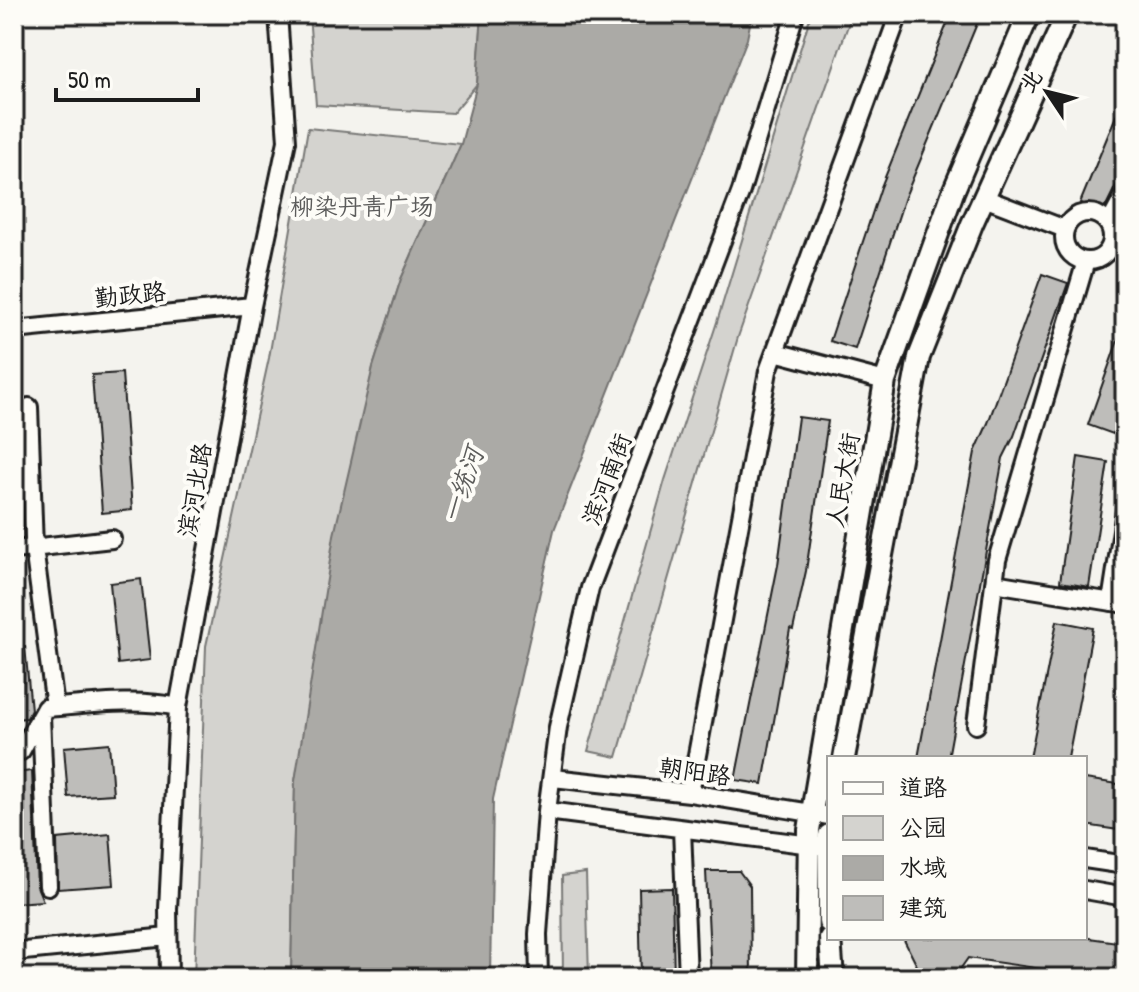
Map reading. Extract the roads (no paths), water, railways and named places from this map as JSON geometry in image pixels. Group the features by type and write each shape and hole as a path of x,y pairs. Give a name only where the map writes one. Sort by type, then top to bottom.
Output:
{"street":[{"name":"滨河北路","path":"169,978 178,707 252,306 287,141 278,14"},
{"name":"滨河南街","path":"539,978 538,934 547,811 558,727 590,588 741,191 795,14"},
{"path":"690,793 768,371 899,14"},
{"name":"人民大街","path":"829,756 885,381 953,192 1029,14"},
{"path":"844,756 919,357 984,198 1067,14"},
{"path":"1109,224 1125,194"},
{"path":"984,198 1065,229"},
{"path":"1091,213 1101,216 1109,224 1118,248 1097,260 1086,261 1076,258 1068,250 1064,240 1065,229 1071,220 1091,213"},
{"path":"976,725 997,560 1086,261"},
{"name":"勤政路","path":"14,330 252,306"},
{"path":"775,352 885,381"},
{"path":"29,407 34,548 48,711 48,886"},
{"path":"994,583 1118,603 1125,511"},
{"path":"14,550 112,539"},
{"path":"14,752 21,751 48,711 111,703 178,707"},
{"name":"人民大街","path":"827,767 820,814 827,901"},
{"name":"朝阳路","path":"553,778 690,793 820,814"},
{"path":"547,811 822,847"},
{"path":"682,829 688,978"},
{"name":"人民大街","path":"807,978 822,847"},
{"path":"1087,859 1125,865"},
{"path":"1087,890 1125,897"},
{"path":"14,952 168,937"},
{"path":"830,940 833,978"}],"water":[{"name":"一统河","path":"482,14 752,14 747,39 554,530 493,799 490,978 291,978 295,781 334,535 373,367 401,279 461,144 477,84"}],"park label":[{"name":"柳染丹青广场","path":"362,206"}]}
